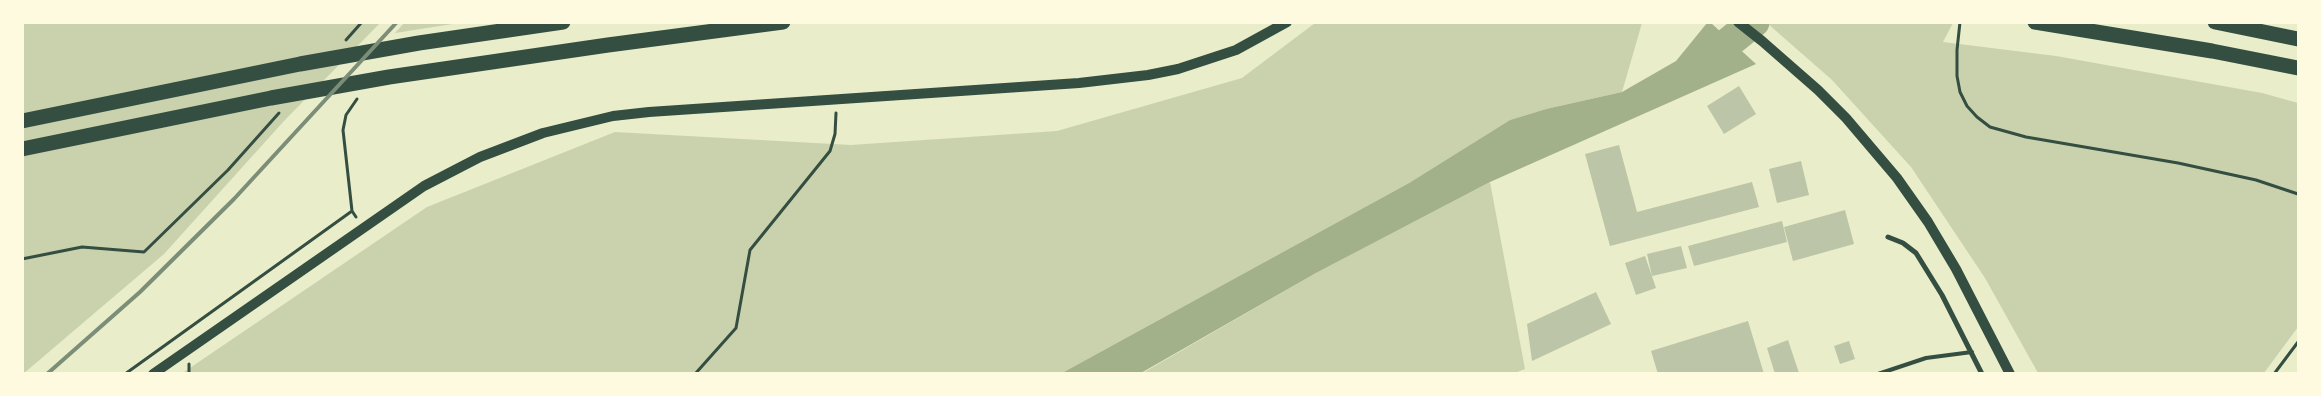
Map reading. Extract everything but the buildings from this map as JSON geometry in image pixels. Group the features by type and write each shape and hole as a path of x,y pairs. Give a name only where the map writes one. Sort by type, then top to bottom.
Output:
{"highway":[{"path":"22,121 300,64 419,43 563,22"},
{"path":"22,149 271,98 388,77 783,22"},
{"path":"2035,22 2298,68"},
{"path":"2214,22 2298,39"},
{"path":"2279,64 2298,74"}],"main road":[{"path":"154,374 397,203 451,171 509,145 543,133 613,116 649,112 1079,84 1148,75 1178,69 1236,50 1287,22"},
{"path":"1738,22 1789,64 1846,118 1913,200 1956,269 2010,374"}],"street":[{"path":"1888,237 1903,243 1916,253 1972,352 1982,374"}],"lane":[{"path":"1878,374 1926,358 1972,352"}],"path":[{"path":"1960,22 1957,76 1960,92 1967,106 1976,117 1990,127 2026,137 2178,163 2256,180 2298,194"},
{"path":"126,374 352,212 343,130 346,115 363,92"},
{"path":"695,374 736,328 750,250 830,151 835,134 836,99"},
{"path":"22,259 82,247 144,252 169,230 259,135"},
{"path":"2274,374 2298,342"}],"shaded area":[{"path":"405,22 459,22 459,23 395,33"},
{"path":"22,23 380,23 284,121 164,254 23,374"},
{"path":"1315,23 1642,23 1622,92 1546,109 1510,120 1409,183 1062,373 181,374 427,207 615,132 851,145 1057,131 1242,78"},
{"path":"1707,23 1711,23 1756,64 1490,182 1316,273 1141,373 1062,373 1409,183 1510,120 1546,109 1622,92 1676,61"},
{"path":"1767,23 1953,23 1943,42 2056,56 2262,93 2298,103 2298,327 2264,373 2038,373 1985,278 1911,167 1832,80"},
{"path":"1490,182 1525,369 1512,374 1141,374 1316,273"}],"waterway":[{"path":"1698,67 1754,22"}],"railway":[{"path":"47,374 140,292 234,199 397,22"}]}
